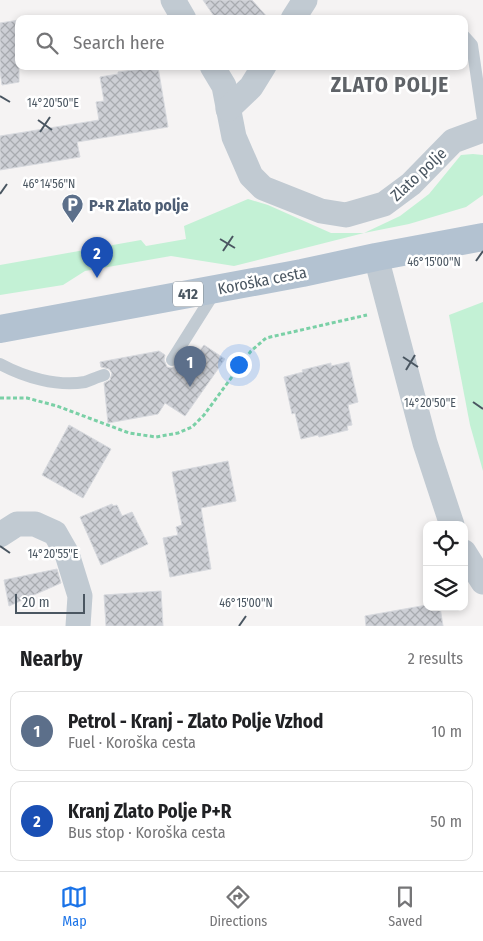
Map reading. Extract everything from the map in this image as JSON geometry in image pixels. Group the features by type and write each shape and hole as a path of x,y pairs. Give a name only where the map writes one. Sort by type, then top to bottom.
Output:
{"main road":[{"name":"Koroška cesta","path":"0,329 483,237"}],"street":[{"path":"173,0 182,15"},
{"path":"296,15 305,0"},
{"name":"Zlato polje","path":"214,70 224,86 234,137 251,176 263,188 321,211 346,215 384,204 411,184 453,141 483,130"},
{"path":"228,109 251,87 262,70"},
{"path":"376,257 425,443 451,521"},
{"path":"0,535 17,524 35,524 55,533 67,554 80,596 78,626"},
{"path":"468,558 483,582"}],"lane":[{"path":"468,40 472,45 483,120"},
{"path":"172,360 217,289"},
{"path":"0,364 14,372 49,382 83,382 104,375"}],"path":[{"path":"0,398 27,398 58,406 129,433 156,437 178,433 192,427 204,416 251,351 266,338 389,310"}],"green space":[{"path":"461,155 483,155 483,195 466,207 409,224 364,233 400,216 429,194"},
{"path":"248,199 268,205 331,233 364,233 234,266 171,256 85,271 63,285 0,295 0,265 141,240 146,246 186,239 184,226"},
{"path":"483,302 483,471 470,425 449,315"}],"building":[{"path":"203,0 252,0 265,15 213,15"},
{"path":"15,21 15,70 19,70 19,82 2,85 0,71 0,23"},
{"path":"158,70 168,127 77,142 80,157 0,170 0,136 99,120 96,102 104,101 100,77 118,74 118,72"},
{"path":"204,345 225,359 185,416 165,403 158,414 108,423 104,383 110,380 112,373 109,369 101,367 100,362 159,351 165,355 164,360 167,367 172,368 178,365 186,370"},
{"path":"349,362 358,402 348,405 352,425 347,426 348,430 301,439 295,413 292,414 284,377 303,372 302,370 331,363 331,366"},
{"path":"69,425 111,449 83,498 42,475"},
{"path":"228,461 236,501 201,508 211,569 170,577 163,538 178,535 176,527 182,525 172,472"},
{"path":"112,504 113,506 117,505 122,516 132,512 148,544 101,565 80,517"},
{"path":"57,569 61,583 9,606 4,580"},
{"path":"161,591 163,626 106,626 104,595"},
{"path":"423,606 423,611 441,611 443,626 366,626 365,616"}],"place":[{"name":"P+R Zlato polje","path":"73,224"},
{"name":"Kranj Zlato Polje P+R","path":"97,278"},
{"name":"Petrol - Kranj - Zlato Polje Vzhod","path":"190,387"}],"district":[{"name":"ZLATO POLJE","path":"390,85"}]}
